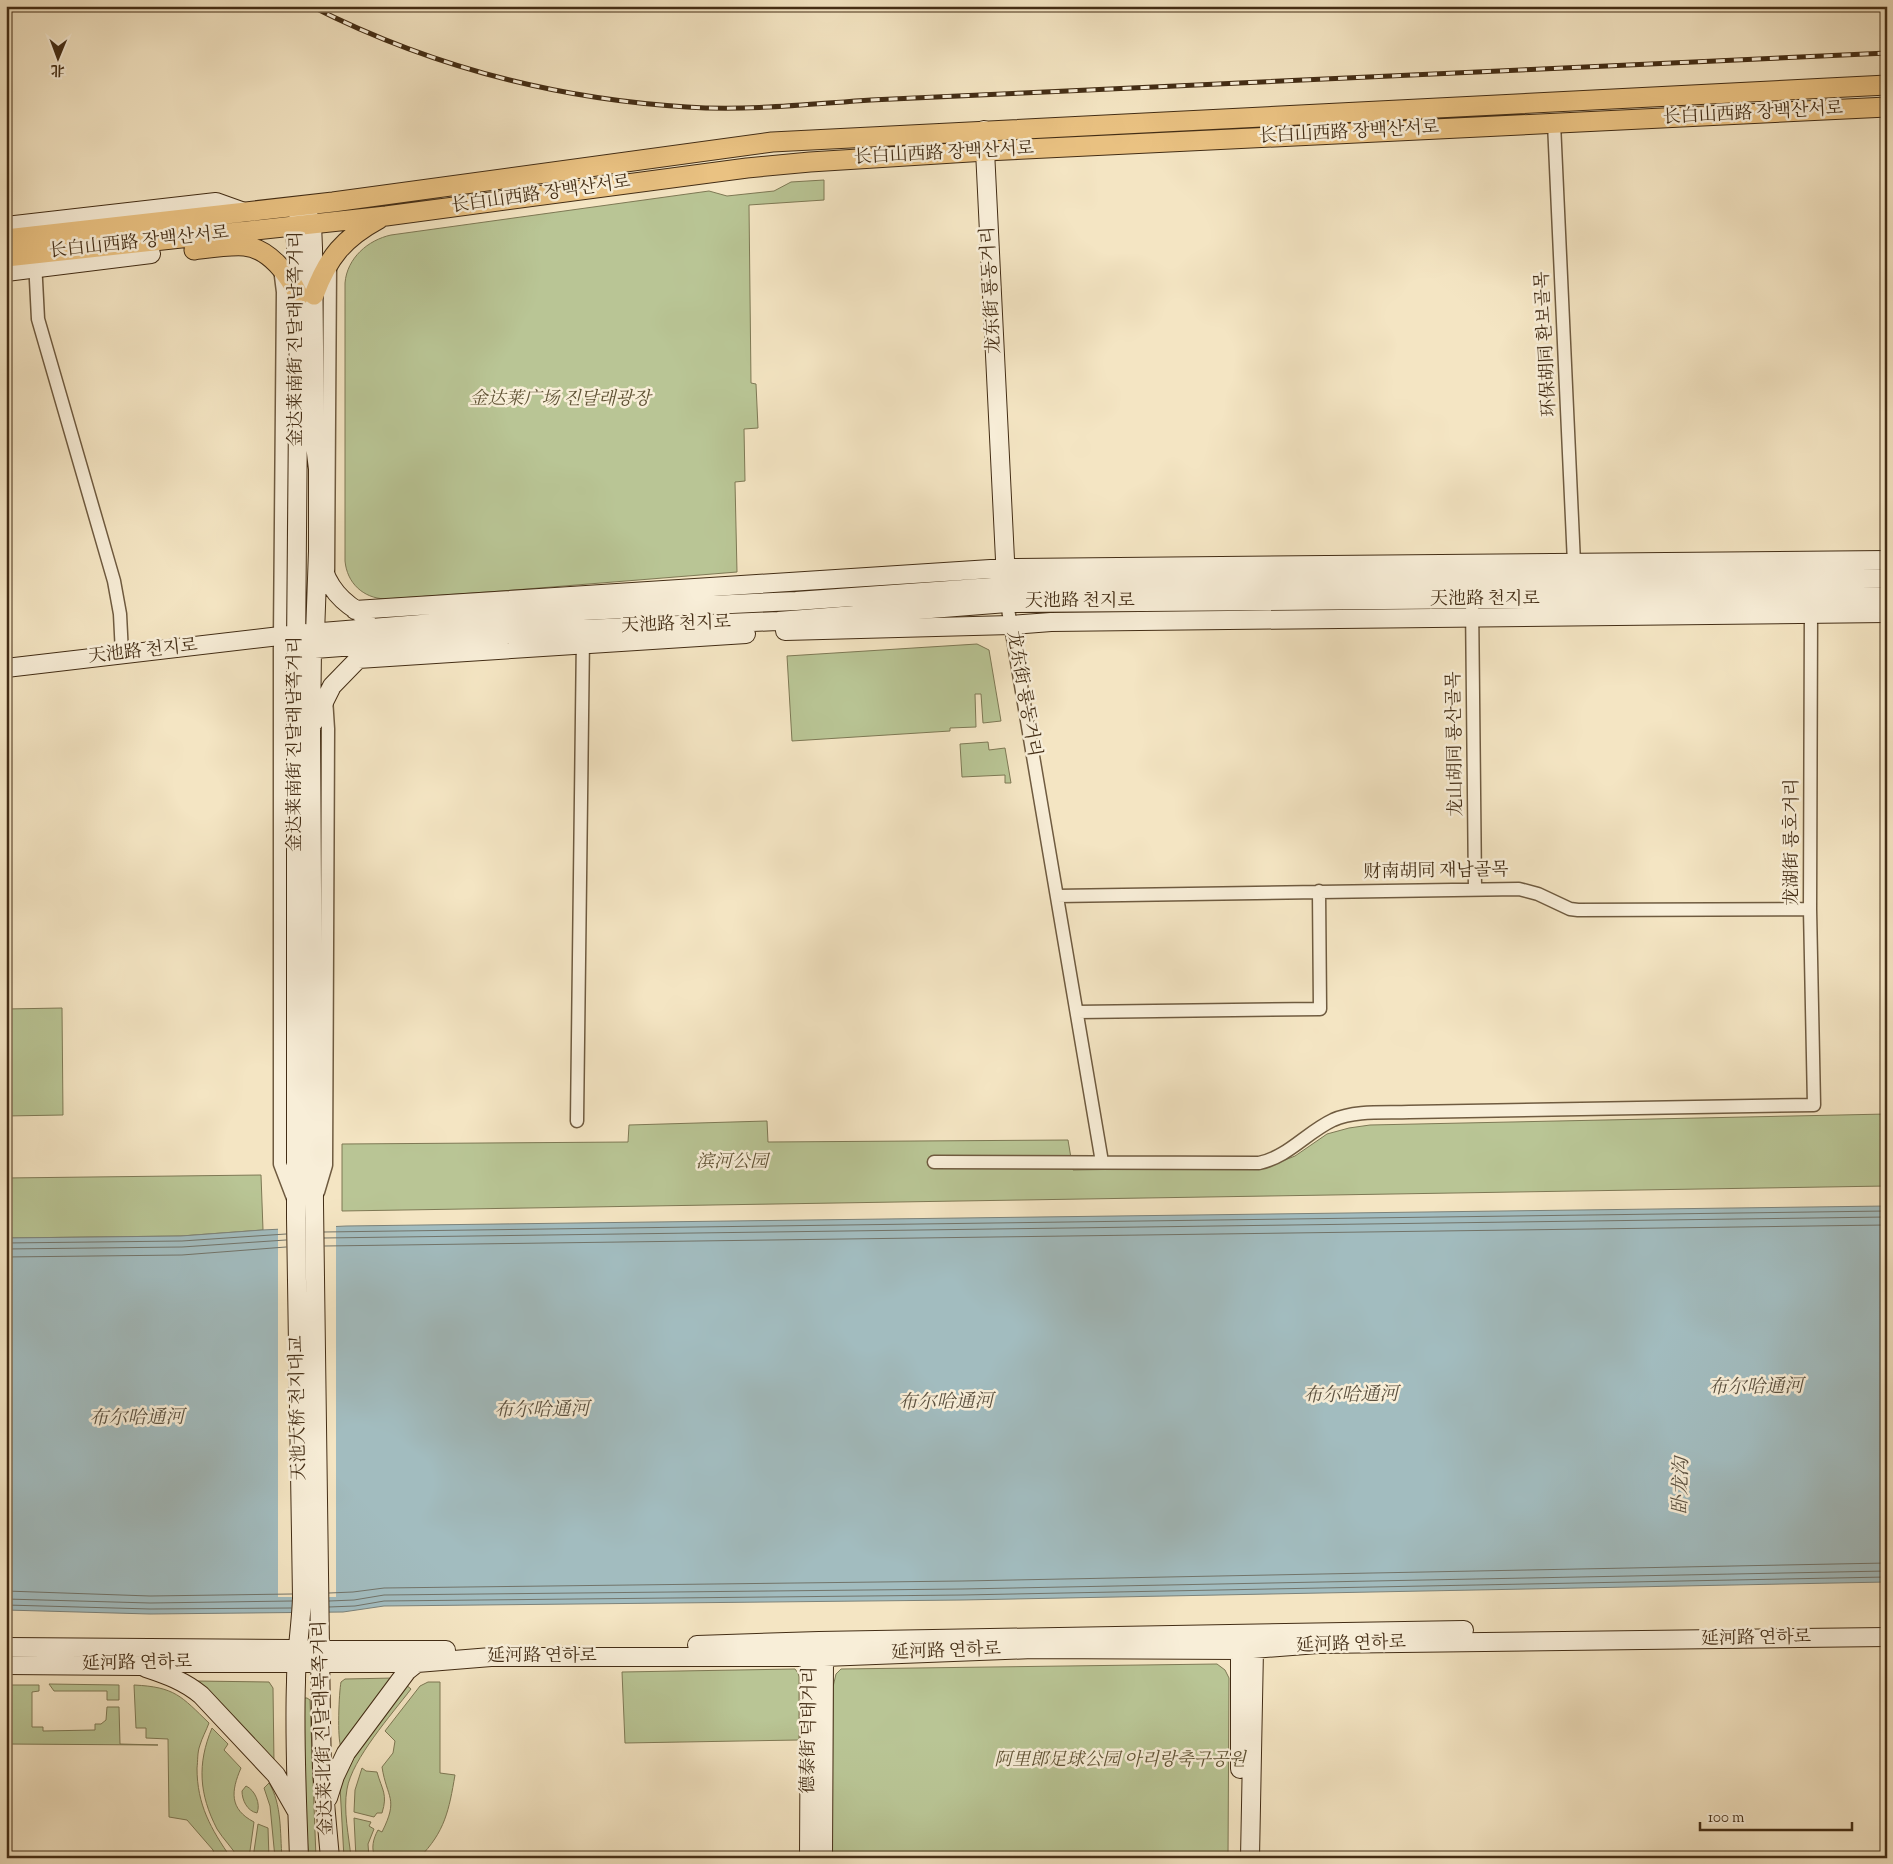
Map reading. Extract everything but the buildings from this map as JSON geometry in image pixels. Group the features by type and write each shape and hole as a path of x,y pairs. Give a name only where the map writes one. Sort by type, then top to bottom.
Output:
{"main road":[{"name":"长白山西路 장백산서로","path":"6,238 384,195 746,144 984,130 1887,85"},
{"name":"长白山西路 장백산서로","path":"6,272 35,261 130,244 386,216 773,165 986,151 1887,107"},
{"name":"龙东街 룡동거리","path":"984,130 1006,586"},
{"path":"130,244 151,254 245,246 258,250 270,257 280,267 294,287 306,296 339,248 350,237 386,216 384,195"},
{"name":"长白山西路 장백산서로","path":"6,226 216,202 244,212"},
{"name":"金达莱南街 진달래남쪽거리","path":"303,205 318,550 300,641 311,730 314,1211"},
{"name":"长白山西路 장백산서로","path":"6,257 35,261 151,254"},
{"name":"金达莱南街 진달래남쪽거리","path":"296,1212 300,641 306,296"},
{"path":"318,550 325,575 345,603 355,610 381,622 408,627"},
{"name":"天池路 천지로","path":"358,659 796,601 1006,586 1574,563 1887,560"},
{"name":"天池路 천지로","path":"355,610 766,584 1006,586 1887,578"},
{"path":"766,584 796,601"},
{"name":"天池路 천지로","path":"300,641 372,646 583,628 778,620 1006,586 1472,608"},
{"name":"天池路 천지로","path":"1811,605 1887,596"},
{"name":"天池路 천지로","path":"6,668 122,654 300,641 408,627 779,631 1011,625 1051,622 1472,608 1811,605 1887,612"},
{"path":"311,730 332,686 372,646"},
{"name":"天池大桥 천지대교","path":"311,1598 314,1211"},
{"name":"天池大桥 천지대교","path":"296,1212 311,1598"},
{"name":"金达莱北街 진달래북쪽거리","path":"311,1598 319,1656 325,1806 330,1858"},
{"name":"金达莱北街 진달래북쪽거리","path":"299,1858 296,1680 298,1656 311,1598"},
{"name":"延河路 연하로","path":"319,1656 417,1663 491,1657 1033,1649 1887,1627"},
{"name":"延河路 연하로","path":"1247,1644 1887,1637"},
{"path":"1240,1858 1247,1644"},
{"path":"1247,1644 1250,1858"},
{"name":"延河路 연하로","path":"6,1647 298,1656 458,1650 681,1646 819,1651"},
{"name":"德泰街 덕태거리","path":"809,1858 810,1665 819,1651"},
{"name":"德泰街 덕태거리","path":"819,1651 823,1858"},
{"name":"延河路 연하로","path":"6,1665 138,1666 298,1656"},
{"path":"325,1806 335,1776 346,1753 407,1671 417,1663"},
{"path":"138,1666 175,1678 189,1685 201,1695 276,1775 297,1812"}],"street":[{"name":"环保胡同 환보골목","path":"1554,123 1574,563"},
{"path":"35,261 38,319 114,581 120,614 122,654"},
{"name":"金达莱南街 진달래남쪽거리","path":"328,579 330,261"},
{"name":"金达莱南街 진달래남쪽거리","path":"280,267 283,292 300,641"},
{"name":"龙湖街 룡호거리","path":"1102,1162 1260,1163 1283,1153 1332,1121 1359,1114 1814,1105 1810,909 1810,579"},
{"name":"龙东街 룡동거리","path":"1006,586 1102,1162"},
{"name":"龙山胡同 룡산골목","path":"1472,608 1475,889"},
{"path":"577,1121 583,628"},
{"name":"金达莱南街 진달래남쪽거리","path":"314,1211 326,1164 328,729 326,696"},
{"name":"财南胡同 재남골목","path":"1057,896 1519,889 1538,894 1570,909 1578,910 1810,909"},
{"path":"1076,1012 1320,1009 1319,891"},
{"path":"934,1162 1102,1162"}],"green space":[{"name":"金达莱广场 진달래광장","path":"824,180 824,200 749,205 751,383 756,384 758,428 744,429 745,481 735,482 737,572 385,599 370,596 358,588 349,576 345,561 345,283 350,266 360,252 374,241 391,235 709,191 727,196 774,191 791,182"},
{"path":"977,644 989,650 1001,721 983,723 981,694 975,694 976,727 950,728 950,731 792,741 787,656"},
{"path":"988,742 989,750 1005,748 1011,783 1005,783 1005,775 962,777 960,744"},
{"path":"62,1008 63,1115 6,1116 6,1009"},
{"name":"滨河公园","path":"1887,1114 1887,1186 342,1211 342,1144 628,1142 629,1125 767,1121 768,1142 1068,1140 1073,1170 1267,1167 1295,1156 1327,1134 1370,1125"},
{"path":"261,1175 263,1230 181,1236 6,1238 6,1178"},
{"name":"阿里郎足球公园 아리랑축구공원","path":"1217,1664 1225,1670 1229,1678 1228,1858 832,1858 833,1687 836,1674 841,1669"},
{"path":"795,1669 799,1677 799,1740 625,1743 622,1672"},
{"path":"394,1678 341,1747 339,1705 341,1682 345,1679"},
{"path":"195,1681 269,1682 273,1688 274,1764"},
{"path":"428,1682 440,1682 440,1773 455,1775 448,1810 435,1839 419,1858 375,1858 373,1851 374,1840 378,1830 382,1832 391,1805 382,1767 393,1753 395,1741 385,1731 420,1686"},
{"path":"49,1684 119,1685 119,1700 107,1700 107,1691 54,1691"},
{"path":"405,1684 411,1689 364,1751 350,1777 346,1806 351,1858 344,1858 340,1787 345,1769"},
{"path":"6,1685 39,1685 39,1691 32,1692 32,1727 43,1727 43,1731 95,1730 95,1724 101,1724 106,1720 107,1707 119,1707 120,1744 158,1745 6,1744"},
{"path":"134,1685 159,1688 176,1695 209,1723 198,1754 197,1768 200,1794 202,1805 211,1827 231,1858 215,1858 213,1850 187,1820 169,1817 168,1739 146,1738 146,1728 136,1728"},
{"path":"303,1698 310,1700 316,1858 309,1858 308,1853"},
{"path":"212,1728 228,1744 224,1750 241,1768 235,1784 234,1799 240,1811 254,1822 249,1858 238,1858 217,1829 207,1804 202,1779 202,1767 207,1741"},
{"path":"362,1768 366,1771 377,1772 384,1792 382,1813 377,1813 374,1817 354,1812 355,1790"},
{"path":"269,1783 278,1809 282,1858 275,1858 270,1806 264,1788"},
{"path":"246,1786 256,1798 257,1813 250,1810 244,1801 242,1791"},
{"path":"354,1818 371,1822 369,1826 374,1829 368,1844 369,1858 356,1858"},
{"path":"258,1824 268,1828 269,1858 253,1858"}],"water":[{"path":"1887,1206 1887,1582 962,1600 384,1606 343,1612 150,1614 6,1610 6,1238 181,1236 346,1226"}],"pier":[{"path":"336,1224 336,1597 278,1597 278,1226"}],"railway":[{"path":"311,6 401,46 494,76 590,96 638,103 710,108 756,108 909,98 1887,53"}],"water label":[{"name":"布尔哈通河","path":"1756,1388"},
{"name":"布尔哈通河","path":"1351,1396"},
{"name":"布尔哈通河","path":"946,1403"},
{"name":"布尔哈通河","path":"542,1411"},
{"name":"布尔哈通河","path":"137,1419"},
{"name":"卧龙沟","path":"1682,1486"}]}
